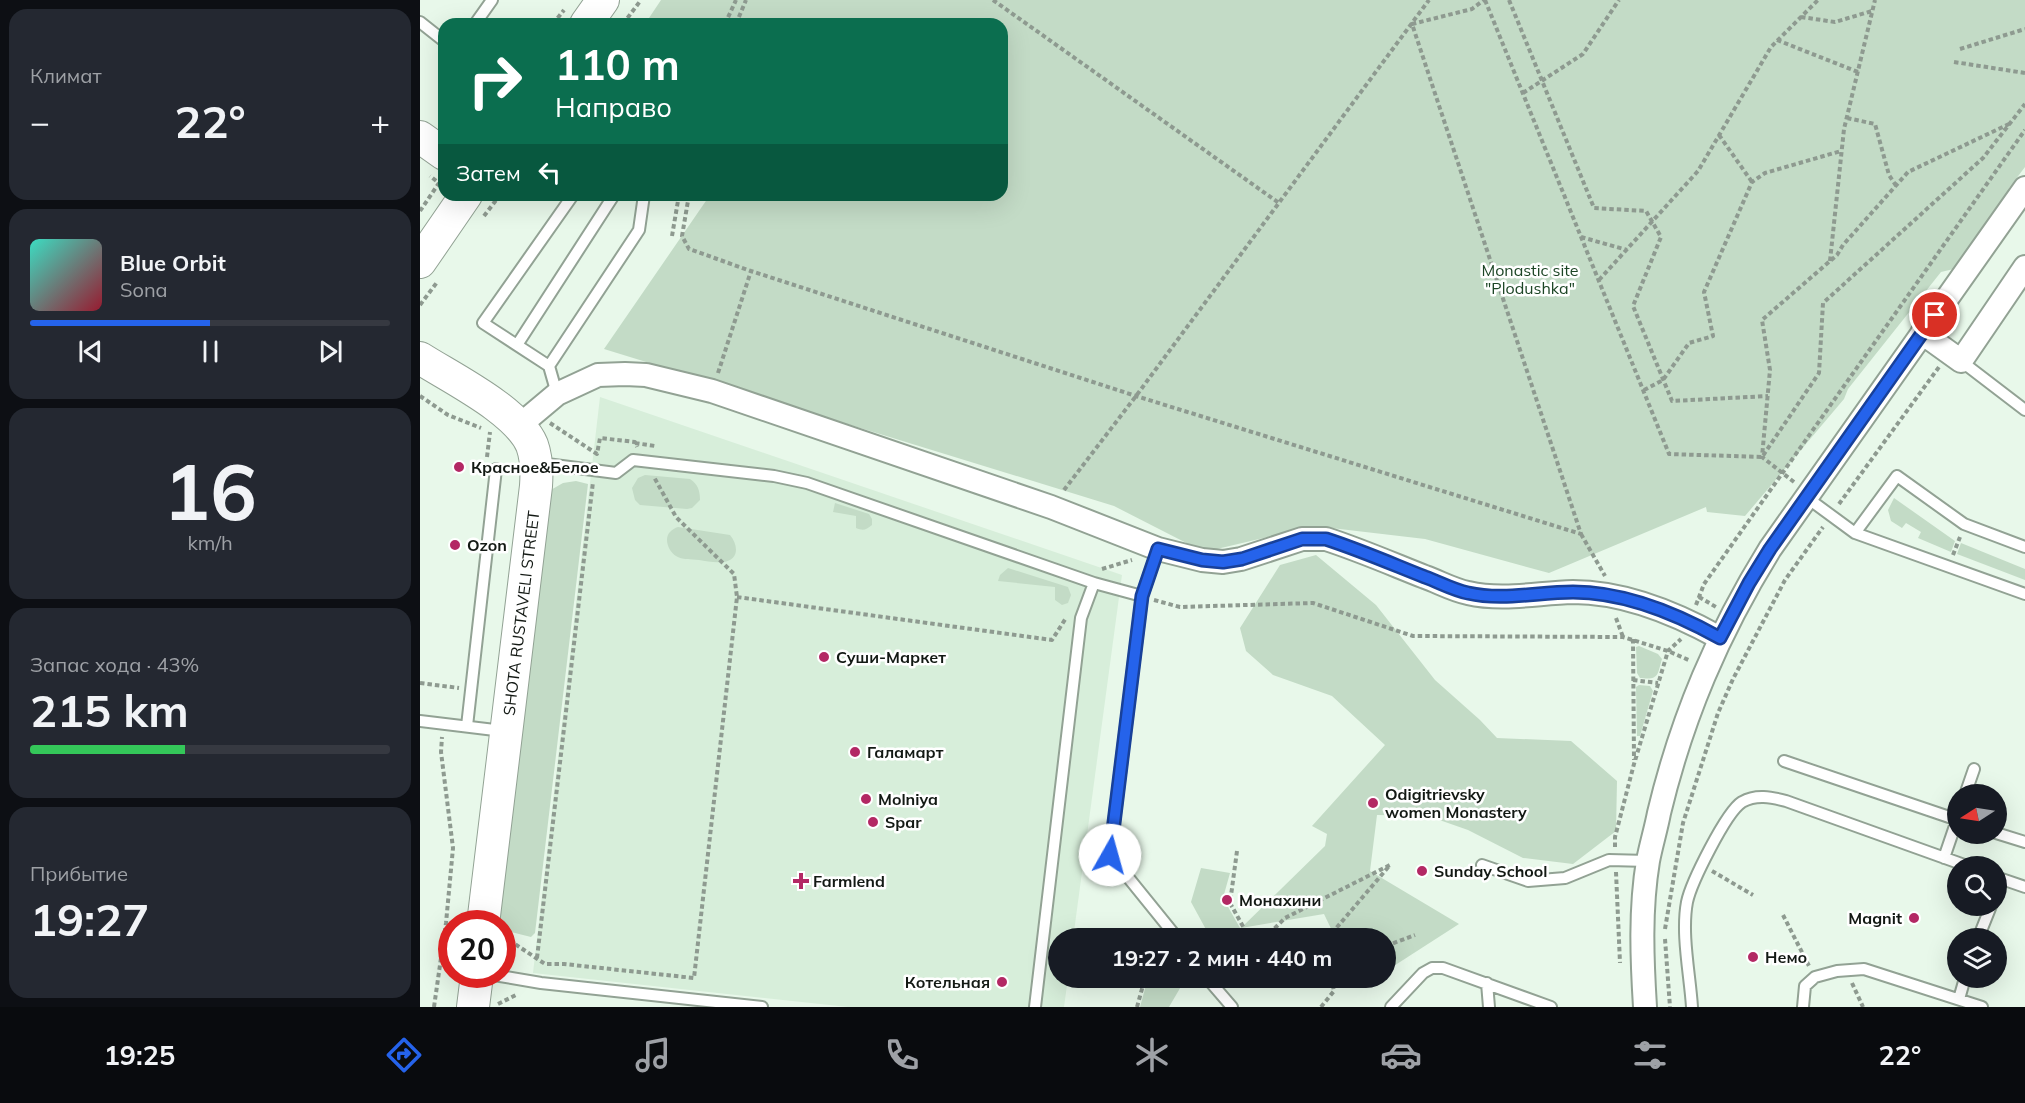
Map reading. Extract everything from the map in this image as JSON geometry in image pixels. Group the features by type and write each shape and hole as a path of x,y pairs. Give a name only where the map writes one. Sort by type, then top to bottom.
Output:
{"street":[{"path":"590,18 603,0"},
{"path":"420,137 435,164"},
{"path":"1645,1007 1642,958 1643,908 1648,861 1683,727 1720,638 1749,583 1807,495 2025,188"},
{"path":"420,262 462,201"},
{"path":"1922,333 1955,357 2025,267"},
{"name":"SHOTA RUSTAVELI STREET","path":"420,358 495,405 520,425 531,444 537,462 485,910"},
{"path":"520,425 557,394 598,375 646,375 712,391 1051,507 1158,549 1202,560 1223,562 1242,559 1302,539 1326,539 1466,593 1494,597 1574,592 1608,595 1690,621 1720,638"},
{"path":"473,1007 475,988"}],"lane":[{"path":"479,18 492,0"},
{"path":"420,22 438,36"},
{"path":"557,394 549,366 483,323 569,201"},
{"path":"517,345 610,201"},
{"path":"549,366 639,230 644,201"},
{"path":"1955,357 2025,410"},
{"path":"537,462 616,473 633,460 774,476 807,483 1094,583 1142,596"},
{"path":"467,726 491,467"},
{"path":"1855,533 1897,476 1964,524 2025,547"},
{"path":"1807,495 1830,517 1855,533 2025,594"},
{"path":"1158,549 1142,596 1110,855 1169,928"},
{"path":"1035,1007 1081,618 1094,583"},
{"path":"420,721 506,731"},
{"path":"1784,761 1947,816"},
{"path":"1969,784 1974,769"},
{"path":"1692,1007 1685,926 1692,886 1730,813 1741,802 1754,797 1770,797 1786,801 1947,859"},
{"path":"2007,836 2025,842"},
{"path":"1944,858 1949,844"},
{"path":"1482,865 1528,881 1565,878 1609,860 1648,861"},
{"path":"2007,880 2025,886"},
{"path":"1391,1007 1432,968 1443,968 1551,1007"},
{"path":"1803,1007 1805,986 1815,977 1864,969 1982,1007"},
{"path":"516,979 762,1007"},
{"path":"1487,983 1489,1007"},
{"path":"1216,988 1232,1007"},
{"path":"1959,999 1962,988"}],"path":[{"path":"628,18 641,0"},
{"path":"728,18 736,0"},
{"path":"738,18 746,0"},
{"path":"993,0 1279,203"},
{"path":"1051,507 1429,0"},
{"path":"1412,24 1472,9 1485,0 1669,454 1762,457 1807,495"},
{"path":"1509,0 1594,208 1646,211 1661,237 1633,306 1672,401 1768,396"},
{"path":"1522,93 1583,54 1619,0"},
{"path":"1599,280 1698,171 1771,47 1818,0"},
{"path":"1830,261 1846,118 1875,0"},
{"path":"1800,17 1835,22 1872,11"},
{"path":"1412,24 1581,534 1604,573"},
{"path":"1960,49 2025,29"},
{"path":"1777,40 1857,72"},
{"path":"1954,62 2025,73"},
{"path":"1762,457 1819,373 1823,303 1983,158 2025,104"},
{"path":"1846,118 1875,124 1889,175 1897,187"},
{"path":"1762,457 1770,370 1762,320 1830,261 1908,172 2010,123"},
{"path":"1719,135 1752,182"},
{"path":"1644,390 1663,380 1689,343 1713,336 1704,292 1752,182 1765,174 1841,151"},
{"path":"420,212 438,186"},
{"path":"672,236 678,201"},
{"path":"688,201 682,236 689,249 1136,396 1581,534"},
{"path":"1581,237 1627,250"},
{"path":"712,391 751,271"},
{"path":"1670,1007 1664,931 1683,823 1718,713 1733,679 1785,580 1830,517 1955,357"},
{"path":"420,396 448,416 490,431 491,467"},
{"path":"537,958 597,454"},
{"path":"1949,567 1964,524"},
{"path":"1142,596 1180,607 1313,603 1413,636 1623,637 1668,651 1733,679"},
{"path":"516,945 544,964 564,964 694,978 736,597 1053,640 1067,616"},
{"path":"1633,639 1634,764"},
{"path":"1633,680 1658,683"},
{"path":"420,683 461,688 460,698"},
{"path":"444,724 441,753 453,848 450,910"},
{"path":"1238,851 1230,903 1244,928"},
{"path":"1275,928 1285,918 1390,865 1336,928"},
{"path":"1702,866 1753,895"},
{"path":"1783,915 1815,977"},
{"path":"1396,942 1415,935"},
{"path":"1846,971 1863,1007"},
{"path":"434,1007 438,985"},
{"path":"1137,1007 1142,988"},
{"path":"1321,1007 1334,991 1333,988"}],"shaded area":[{"path":"600,397 1122,575 1074,928 1048,928 1048,988 1067,988 1064,1007 848,1007 533,973"}],"green space":[{"name":"Monastic site \"Plodushka\"","path":"661,0 2025,0 2025,167 2009,188 1962,267 1941,272 1848,389 1844,399 1745,516 1707,512 1706,507 1549,573 1425,539 1314,526 1204,552 1114,506 604,349 706,201 1008,201 1008,18 649,18"},
{"path":"645,475 690,479 698,488 700,500 692,508 687,509 640,505 635,500 632,488 638,478"},
{"path":"576,481 588,484 535,933 531,937 516,933 516,910 498,910 549,491 563,483"},
{"path":"1894,498 1955,541 1951,552 1918,538 1921,532 1906,523 1902,528 1891,521 1888,510"},
{"path":"835,503 869,514 872,525 864,530 856,528 856,516 833,512"},
{"path":"678,527 730,535 736,552 732,559 719,562 678,557 671,551 667,540 670,532"},
{"path":"1961,543 2025,569 2025,580 1957,554"},
{"path":"1316,555 1376,605 1435,680 1497,738 1571,741 1617,781 1616,831 1573,864 1523,858 1468,830 1428,816 1377,815 1370,871 1459,924 1396,965 1396,928 1331,928 1324,914 1241,928 1325,846 1327,834 1312,826 1385,745 1332,696 1273,675 1246,651 1240,628 1280,565"},
{"path":"1008,568 1068,587 1071,595 1068,603 1062,605 1055,600 1055,587 998,581 1000,575"},
{"path":"1639,646 1658,654 1662,659 1656,676 1640,678 1637,673 1636,647"},
{"path":"1650,686 1653,691 1640,736 1637,736 1636,687"},
{"path":"1201,868 1230,873 1223,898 1240,928 1205,928 1191,902"},
{"path":"1145,988 1180,988 1169,1007 1140,1007"}],"place":[{"name":"Красное&Белое","path":"459,467"},
{"name":"Ozon","path":"455,545"},
{"name":"Суши-Маркет","path":"824,657"},
{"name":"Галамарт","path":"855,752"},
{"name":"Molniya","path":"866,799"},
{"name":"Odigitrievsky women Monastery","path":"1373,803"},
{"name":"Spar","path":"873,822"},
{"name":"Sunday School","path":"1422,871"},
{"name":"Farmlend","path":"801,881"},
{"name":"Монахини","path":"1227,900"},
{"name":"Magnit","path":"1914,918"},
{"name":"Немо","path":"1753,957"},
{"name":"Котельная","path":"1002,982"}],"route":[{"path":"1110,855 1142,596 1158,549 1202,560 1223,562 1242,559 1302,539 1326,539 1466,593 1494,597 1574,592 1608,595 1690,621 1720,638 1770,549 1935,315"}]}
